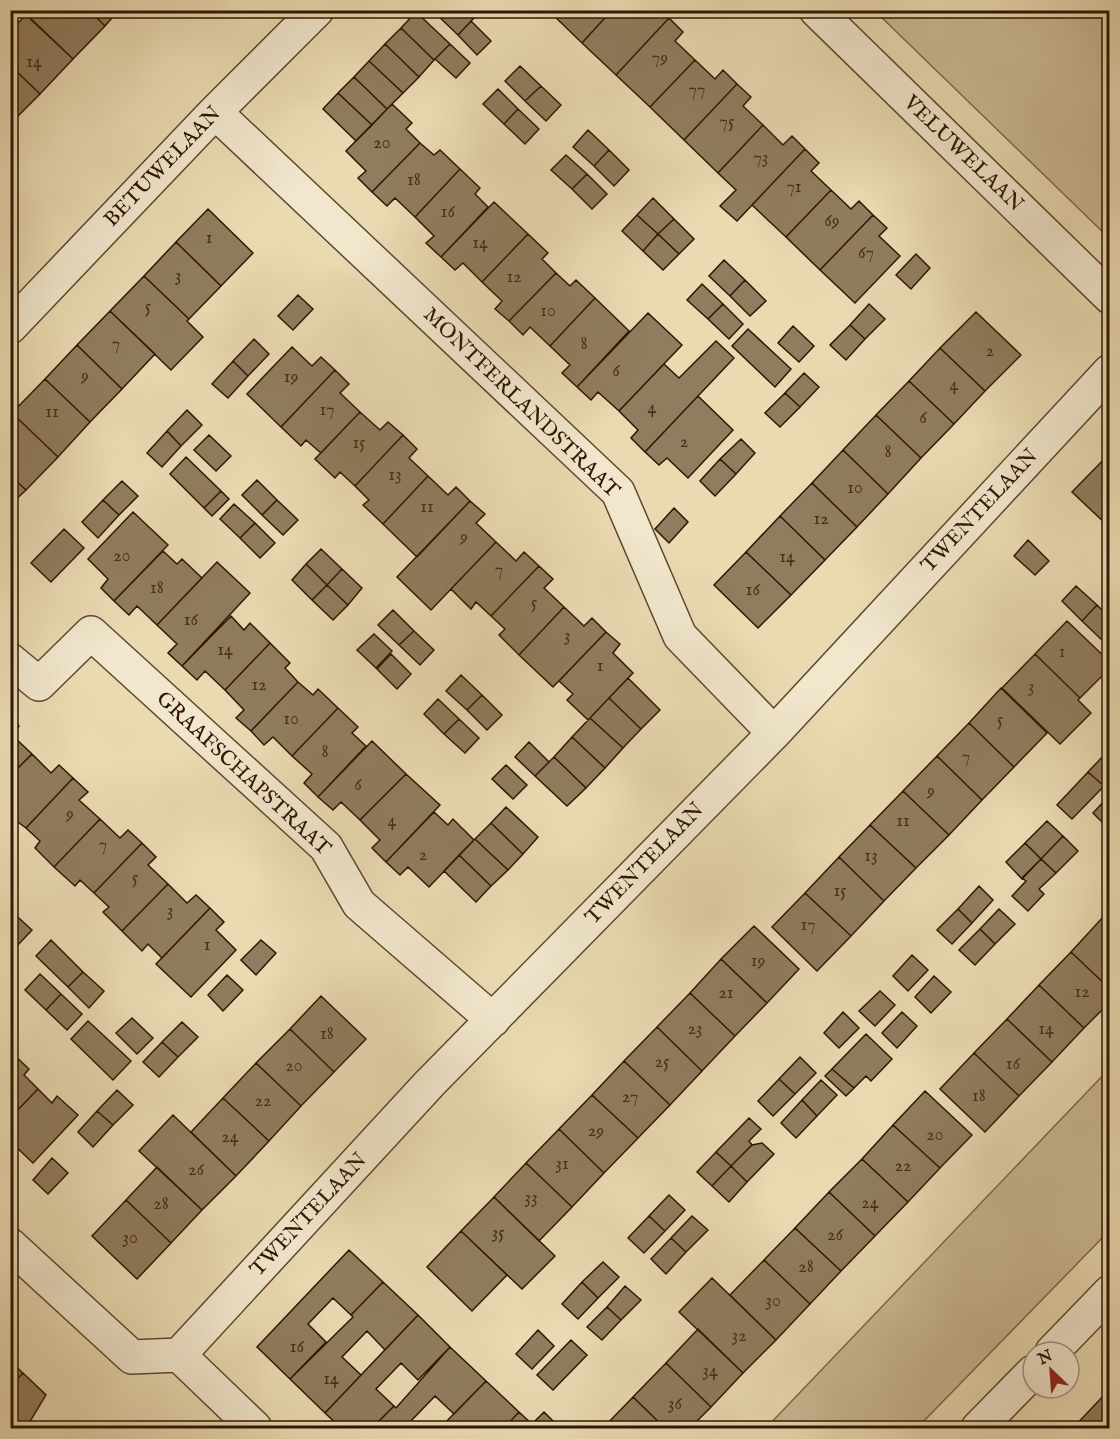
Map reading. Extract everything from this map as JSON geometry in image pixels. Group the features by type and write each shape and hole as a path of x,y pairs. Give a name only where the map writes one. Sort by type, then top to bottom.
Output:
{"street":[{"name":"BETUWELAAN","path":"10,327 215,112 317,10"},
{"name":"VELUWELAAN","path":"816,10 1110,297"},
{"name":"MONTFERLANDSTRAAT","path":"215,112 618,492 680,636 774,733"},
{"name":"TWENTELAAN","path":"179,1355 430,1083 774,733 1110,371"},
{"name":"GRAAFSCHAPSTRAAT","path":"10,660 39,684 92,633 326,847 359,904 493,1020"},
{"path":"10,1245 132,1357 179,1355 255,1428"},
{"path":"1064,1340 1110,1292"},
{"path":"978,1428 1021,1384"}],"shaded area":[{"path":"875,11 1109,11 1109,238"},
{"path":"1109,1069 1109,1231 917,1428 766,1428"}],"building":[{"path":"22,10 89,10 105,26 73,59"},
{"path":"89,10 119,10 105,26"},
{"path":"432,10 465,10 473,19 458,35"},
{"path":"465,10 481,10 473,19"},
{"path":"548,10 612,10 582,43"},
{"path":"612,10 644,10 647,13 649,10 661,10 669,18 616,75 582,43"},
{"path":"416,12 450,44 434,60 401,28"},
{"path":"26,15 73,59 40,94 10,65 10,31"},
{"path":"669,18 683,32 675,41 695,60 650,107 616,75"},
{"path":"471,21 491,41 477,55 458,35"},
{"path":"401,28 434,60 419,77 385,44"},
{"path":"385,44 419,77 403,93 369,61"},
{"path":"450,44 470,63 456,78 435,59"},
{"path":"695,60 715,79 723,70 737,84 684,140 650,107"},
{"path":"369,61 403,93 387,109 354,77"},
{"path":"10,65 40,94 10,124"},
{"path":"520,66 541,86 525,101 505,81"},
{"path":"354,77 387,109 372,125 338,93"},
{"path":"737,84 751,97 743,106 763,125 718,173 684,140"},
{"path":"541,86 561,105 546,121 525,101"},
{"path":"498,89 518,109 504,124 483,104"},
{"path":"338,93 372,125 356,141 323,109"},
{"path":"392,104 412,123 406,129 420,143 372,192 358,178 366,171 346,151"},
{"path":"518,109 539,129 525,144 504,124"},
{"path":"763,125 783,145 792,136 805,149 737,221 720,206 736,190 718,173"},
{"path":"588,130 609,150 594,166 573,147"},
{"path":"420,143 434,155 440,150 460,169 415,217 395,198 387,206 372,192"},
{"path":"805,149 819,163 811,171 831,190 786,237 752,205"},
{"path":"609,150 629,170 614,186 594,166"},
{"path":"566,155 587,174 572,189 551,170"},
{"path":"460,169 480,188 475,194 488,207 441,257 426,243 434,236 415,217"},
{"path":"587,174 607,194 592,209 572,189"},
{"path":"831,190 851,209 859,201 873,215 820,270 786,237"},
{"path":"653,198 674,219 658,234 637,215"},
{"path":"494,202 528,234 482,282 463,263 455,270 441,257"},
{"path":"208,209 253,253 221,286 176,242"},
{"path":"637,215 658,234 643,251 622,231"},
{"path":"873,215 887,228 879,236 900,256 855,303 820,270"},
{"path":"674,219 694,239 679,254 658,234"},
{"path":"528,234 548,253 542,259 556,273 509,321 495,309 502,301 482,282"},
{"path":"658,234 679,254 663,270 643,251"},
{"path":"176,242 221,286 189,319 144,276"},
{"path":"916,254 930,268 911,289 896,275"},
{"path":"724,260 745,280 730,296 709,276"},
{"path":"556,273 570,286 576,280 595,298 550,346 530,327 523,335 509,321"},
{"path":"144,276 189,319 187,321 203,337 171,370 110,311"},
{"path":"745,280 766,301 750,316 730,296"},
{"path":"702,284 723,304 708,319 687,300"},
{"path":"298,295 313,309 293,330 278,316"},
{"path":"595,298 629,331 577,387 562,373 570,365 550,346"},
{"path":"723,304 743,324 729,339 708,319"},
{"path":"869,304 885,319 865,339 850,325"},
{"path":"110,311 155,354 122,389 77,345"},
{"path":"976,312 1021,355 985,391 940,348"},
{"path":"648,313 682,345 619,411 598,392 591,400 577,387"},
{"path":"850,325 865,339 846,360 830,345"},
{"path":"793,326 814,346 799,362 778,343"},
{"path":"748,329 791,369 775,387 732,346"},
{"path":"254,339 269,354 248,376 233,361"},
{"path":"716,341 734,358 645,452 631,438 638,430 619,411 664,364 679,378"},
{"path":"77,345 122,389 90,422 45,379"},
{"path":"292,347 312,366 321,357 335,370 281,427 247,394"},
{"path":"940,348 985,391 954,424 909,381"},
{"path":"233,361 248,376 228,398 212,384"},
{"path":"335,370 349,384 340,393 360,412 321,453 306,440 301,446 281,427"},
{"path":"804,373 819,387 800,407 785,393"},
{"path":"45,379 90,422 58,457 12,413"},
{"path":"909,381 954,424 921,458 876,415"},
{"path":"785,393 800,407 780,427 765,413"},
{"path":"698,396 733,430 688,478 667,458 659,465 645,452"},
{"path":"187,410 202,425 181,446 167,431"},
{"path":"360,412 380,430 388,422 403,435 355,486 340,472 335,478 315,459"},
{"path":"12,413 58,457 26,490 10,475"},
{"path":"876,415 921,458 888,494 843,450"},
{"path":"167,431 181,446 162,467 147,453"},
{"path":"209,435 231,456 216,471 194,450"},
{"path":"403,435 417,449 409,458 428,476 383,524 363,505 369,500 355,486"},
{"path":"741,439 755,453 736,474 720,459"},
{"path":"843,450 888,494 857,527 812,483"},
{"path":"1110,453 1110,524 1108,526 1072,492"},
{"path":"186,457 221,491 204,508 170,474"},
{"path":"720,459 736,474 715,496 700,481"},
{"path":"10,475 26,490 10,505"},
{"path":"428,476 448,495 456,487 470,501 417,557 383,524"},
{"path":"257,480 277,500 262,515 242,495"},
{"path":"122,481 138,496 119,515 103,500"},
{"path":"812,483 857,527 825,560 780,516"},
{"path":"221,491 229,499 212,516 204,508"},
{"path":"103,500 119,515 98,538 82,522"},
{"path":"277,500 298,520 283,535 262,515"},
{"path":"470,501 485,514 476,523 496,542 431,610 397,577"},
{"path":"234,504 255,523 240,538 220,519"},
{"path":"674,508 688,522 669,543 655,529"},
{"path":"133,512 168,545 114,601 101,588 108,579 88,559"},
{"path":"780,516 825,560 791,595 746,552"},
{"path":"255,523 275,543 260,558 240,538"},
{"path":"64,529 84,548 51,582 31,563"},
{"path":"1028,540 1049,561 1035,575 1014,556"},
{"path":"496,542 516,561 524,552 539,566 491,616 476,602 471,609 451,589"},
{"path":"321,549 342,569 327,585 306,564"},
{"path":"163,551 177,564 182,559 202,578 157,625 137,606 129,615 114,601"},
{"path":"746,552 791,595 758,628 714,585"},
{"path":"217,562 250,593 182,666 168,653 177,644 157,625"},
{"path":"306,564 327,585 312,600 292,580"},
{"path":"539,566 553,579 544,588 564,607 519,655 499,635 505,629 491,616"},
{"path":"342,569 362,588 348,605 327,585"},
{"path":"327,585 348,605 333,620 312,600"},
{"path":"1076,586 1097,605 1082,621 1062,601"},
{"path":"1097,605 1110,618 1110,634 1103,641 1082,621"},
{"path":"564,607 584,626 592,618 606,632 553,687 519,655"},
{"path":"393,610 414,631 399,645 378,625"},
{"path":"231,616 244,630 250,623 270,643 225,690 205,671 197,680 182,666"},
{"path":"1067,621 1110,662 1110,668 1080,698 1035,654"},
{"path":"414,631 434,650 420,665 399,645"},
{"path":"606,632 620,644 613,653 633,673 588,720 567,700 573,694 559,681"},
{"path":"374,634 392,651 376,668 357,650"},
{"path":"270,643 290,663 285,668 298,682 251,731 236,718 244,710 225,690"},
{"path":"391,654 411,674 397,689 377,669"},
{"path":"1035,654 1080,698 1078,700 1091,713 1060,744 1002,688"},
{"path":"461,675 482,695 467,710 446,691"},
{"path":"628,678 660,710 641,729 609,698"},
{"path":"298,682 313,695 318,689 338,708 292,756 273,737 264,745 251,731"},
{"path":"1001,688 1047,733 1014,767 969,723"},
{"path":"482,695 502,715 487,730 467,710"},
{"path":"609,698 641,729 623,748 590,718"},
{"path":"438,699 459,719 444,734 424,714"},
{"path":"338,708 358,727 352,733 366,746 318,797 304,783 312,774 292,756"},
{"path":"10,718 19,726 12,735 32,754 10,776"},
{"path":"590,718 623,748 605,768 572,737"},
{"path":"459,719 479,738 465,753 444,734"},
{"path":"969,723 1014,767 982,800 937,756"},
{"path":"572,737 605,768 586,788 554,757"},
{"path":"372,741 406,774 360,820 341,802 333,810 318,797"},
{"path":"529,742 549,762 535,776 515,757"},
{"path":"1107,752 1110,754 1110,780 1104,786 1088,772"},
{"path":"32,754 51,773 59,765 73,778 26,828 10,816 10,776"},
{"path":"937,756 982,800 949,835 903,791"},
{"path":"554,757 586,788 567,806 535,776"},
{"path":"506,765 527,785 513,799 492,779"},
{"path":"1088,772 1104,786 1072,819 1057,805"},
{"path":"406,774 440,805 386,862 372,848 380,840 360,820"},
{"path":"73,778 88,792 79,800 100,819 54,867 35,848 40,841 26,828"},
{"path":"903,791 949,835 916,868 870,825"},
{"path":"1110,795 1110,828 1109,829 1093,813"},
{"path":"506,807 538,837 523,854 491,823"},
{"path":"434,812 448,825 453,819 474,840 429,887 408,867 400,875 386,862"},
{"path":"100,819 120,838 128,830 142,843 94,893 80,880 75,886 54,867"},
{"path":"1047,821 1063,836 1041,859 1025,843"},
{"path":"491,823 523,854 508,870 475,839"},
{"path":"870,825 916,868 884,901 839,857"},
{"path":"1063,836 1078,851 1056,873 1041,859"},
{"path":"475,839 508,870 491,886 459,855"},
{"path":"142,843 156,857 148,865 168,884 122,931 103,912 109,907 94,893"},
{"path":"1025,843 1041,859 1022,879 1006,862"},
{"path":"459,855 491,886 476,902 444,871"},
{"path":"839,857 884,901 851,936 805,893"},
{"path":"1041,859 1056,873 1039,889 1044,894 1028,911 1012,896 1026,881 1022,878"},
{"path":"168,884 187,903 196,895 210,908 162,958 148,944 142,951 122,931"},
{"path":"979,886 993,900 972,923 958,909"},
{"path":"805,893 851,936 817,971 772,927"},
{"path":"210,908 224,922 216,930 236,950 191,997 156,964"},
{"path":"958,909 972,923 952,944 937,930"},
{"path":"999,909 1015,924 995,944 980,929"},
{"path":"11,911 32,930 17,946 10,939"},
{"path":"1104,916 1110,921 1110,989 1071,952"},
{"path":"754,926 799,969 767,1003 721,959"},
{"path":"980,929 995,944 975,965 959,950"},
{"path":"10,939 17,946 10,952"},
{"path":"51,940 83,972 68,987 36,956"},
{"path":"261,940 276,953 256,975 241,960"},
{"path":"1071,952 1110,989 1110,1002 1084,1028 1039,985"},
{"path":"912,955 928,970 908,991 893,976"},
{"path":"721,959 767,1003 735,1036 690,993"},
{"path":"83,972 104,991 89,1008 68,987"},
{"path":"40,974 61,994 46,1010 25,990"},
{"path":"227,975 243,990 223,1011 208,995"},
{"path":"934,976 951,992 931,1013 915,997"},
{"path":"1039,985 1084,1028 1052,1062 1007,1019"},
{"path":"880,991 895,1005 875,1026 859,1011"},
{"path":"690,993 735,1036 702,1071 657,1027"},
{"path":"61,994 82,1014 67,1030 46,1010"},
{"path":"321,996 366,1039 334,1072 290,1029"},
{"path":"843,1012 859,1028 839,1048 824,1033"},
{"path":"902,1012 917,1026 897,1048 882,1033"},
{"path":"132,1018 153,1038 137,1054 116,1033"},
{"path":"1007,1019 1052,1062 1019,1096 974,1053"},
{"path":"88,1021 131,1061 113,1080 71,1039"},
{"path":"182,1022 198,1037 178,1057 162,1042"},
{"path":"657,1027 702,1071 670,1105 624,1061"},
{"path":"290,1029 334,1072 301,1106 256,1063"},
{"path":"866,1034 892,1059 871,1081 866,1076 854,1088 832,1069"},
{"path":"162,1042 178,1057 159,1077 143,1062"},
{"path":"10,1051 29,1069 24,1075 38,1089 10,1118"},
{"path":"974,1053 1019,1096 985,1132 940,1089"},
{"path":"800,1057 816,1073 795,1094 779,1079"},
{"path":"624,1061 670,1105 638,1138 592,1095"},
{"path":"256,1063 301,1106 269,1141 223,1098"},
{"path":"832,1069 854,1088 846,1096 825,1076"},
{"path":"779,1079 795,1094 773,1116 758,1101"},
{"path":"821,1080 837,1095 817,1116 802,1100"},
{"path":"38,1089 52,1103 57,1096 78,1115 33,1163 13,1144 10,1146 10,1118"},
{"path":"117,1090 133,1105 113,1125 97,1111"},
{"path":"925,1091 972,1135 940,1168 893,1125"},
{"path":"592,1095 638,1138 604,1173 559,1129"},
{"path":"223,1098 269,1141 236,1176 191,1132"},
{"path":"802,1100 817,1116 796,1138 781,1123"},
{"path":"97,1111 113,1125 93,1147 78,1132"},
{"path":"173,1115 236,1176 202,1210 139,1151"},
{"path":"749,1118 761,1129 749,1141 752,1145 731,1166 716,1152"},
{"path":"893,1125 940,1168 908,1202 862,1159"},
{"path":"559,1129 604,1173 572,1207 526,1163"},
{"path":"762,1143 774,1154 747,1182 731,1166 752,1145"},
{"path":"716,1152 731,1166 712,1186 697,1172"},
{"path":"52,1158 68,1173 48,1194 33,1180"},
{"path":"862,1159 908,1202 875,1236 829,1192"},
{"path":"526,1163 572,1207 539,1241 494,1197"},
{"path":"731,1166 747,1182 729,1202 712,1186"},
{"path":"157,1167 202,1210 171,1243 126,1200"},
{"path":"829,1192 875,1236 841,1271 795,1228"},
{"path":"669,1195 685,1210 665,1231 649,1216"},
{"path":"494,1197 555,1256 522,1289 461,1231"},
{"path":"126,1200 171,1243 137,1279 92,1236"},
{"path":"649,1216 665,1231 644,1253 628,1238"},
{"path":"692,1216 708,1230 686,1252 671,1238"},
{"path":"795,1228 841,1271 810,1304 764,1260"},
{"path":"461,1231 507,1275 472,1311 427,1267"},
{"path":"671,1238 686,1252 666,1274 651,1259"},
{"path":"349,1250 383,1282 351,1315 333,1298 308,1324 326,1342 290,1379 257,1347"},
{"path":"764,1260 810,1304 776,1340 730,1295"},
{"path":"603,1262 619,1277 598,1298 582,1282"},
{"path":"712,1278 776,1340 743,1373 679,1312"},
{"path":"383,1282 418,1315 385,1350 367,1331 342,1357 361,1375 325,1413 290,1379 353,1317 351,1315"},
{"path":"582,1282 598,1298 578,1319 562,1304"},
{"path":"625,1286 641,1300 621,1320 607,1307"},
{"path":"607,1307 621,1320 602,1340 587,1327"},
{"path":"418,1315 450,1347 418,1380 401,1363 376,1389 394,1406 372,1428 341,1428 325,1413"},
{"path":"698,1329 743,1373 711,1407 666,1363"},
{"path":"538,1330 554,1346 532,1369 516,1354"},
{"path":"571,1340 587,1355 553,1390 537,1375"},
{"path":"450,1347 486,1381 454,1414 435,1396 410,1422 417,1428 372,1428 394,1406 396,1408"},
{"path":"10,1361 23,1373 10,1387"},
{"path":"666,1363 711,1407 690,1428 665,1428 633,1397"},
{"path":"23,1373 46,1395 29,1423 35,1428 10,1428 10,1387"},
{"path":"486,1381 519,1412 504,1428 440,1428"},
{"path":"1105,1394 1110,1399 1110,1428 1073,1428"},
{"path":"633,1397 665,1428 603,1428"},
{"path":"519,1412 536,1428 504,1428"},
{"path":"544,1412 560,1428 536,1428 532,1424"}]}
